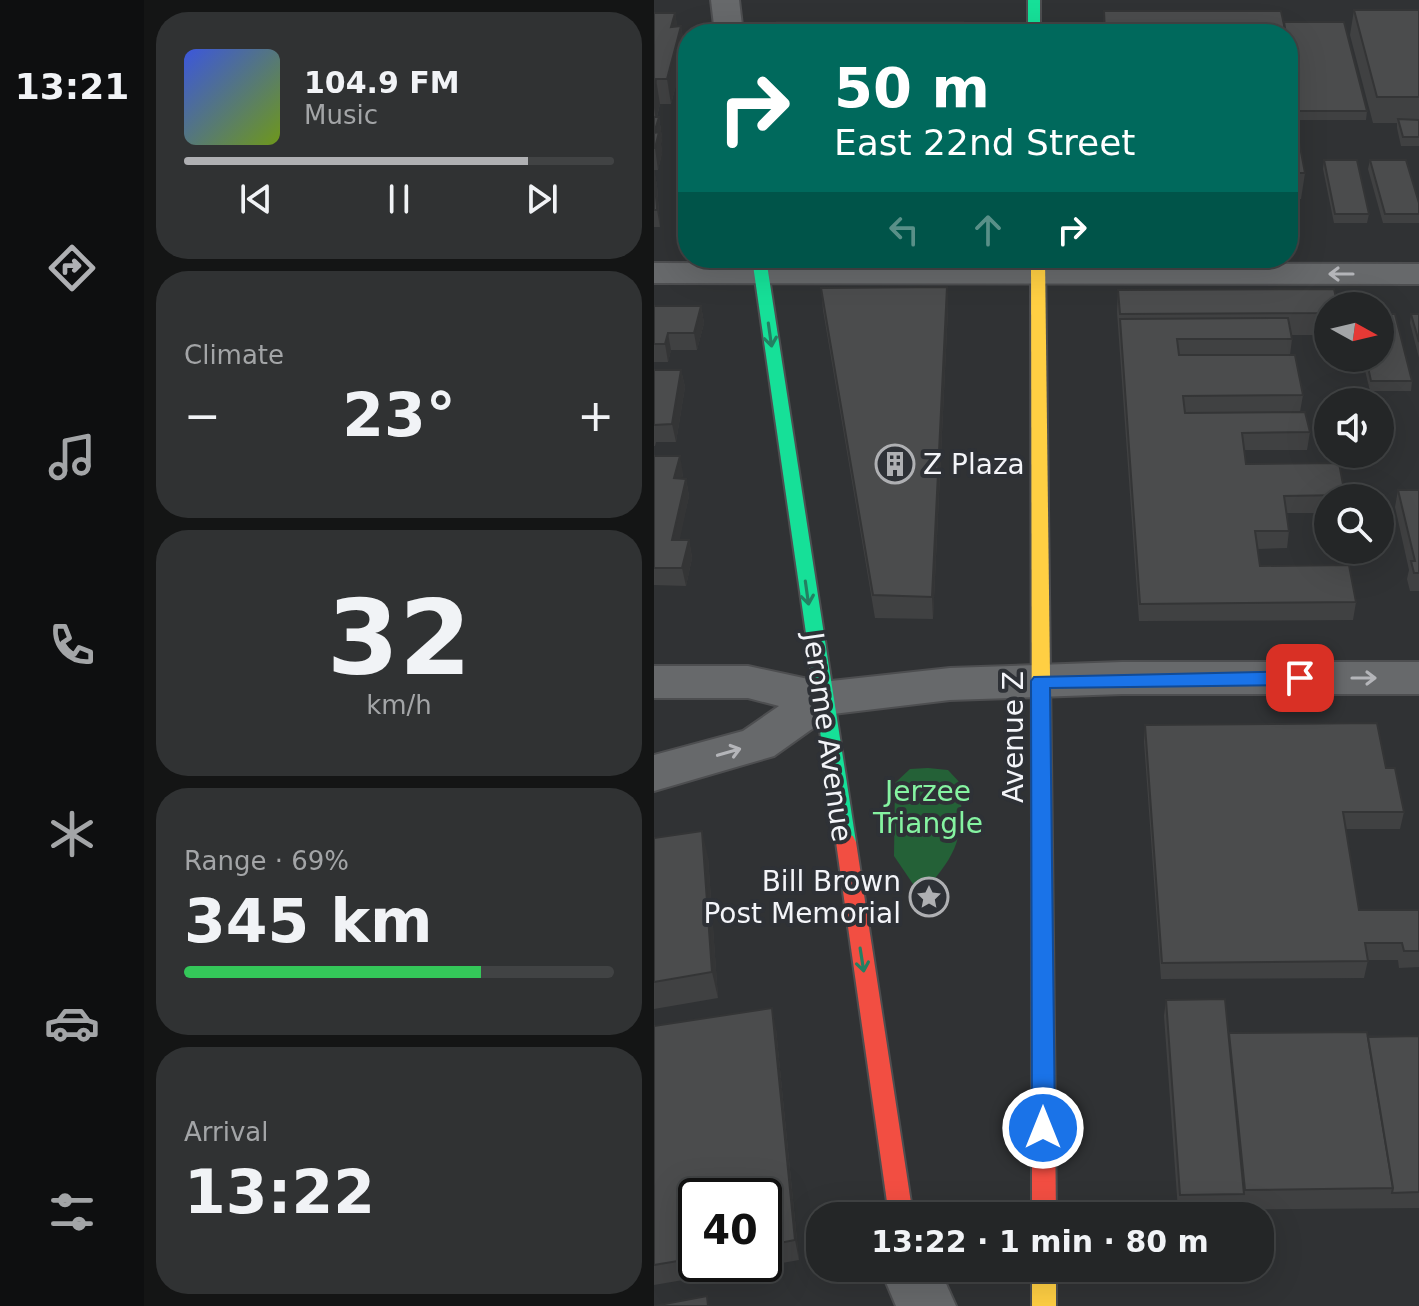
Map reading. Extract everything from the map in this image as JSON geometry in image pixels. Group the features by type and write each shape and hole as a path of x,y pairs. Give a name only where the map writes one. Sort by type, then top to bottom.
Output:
{"street":[{"path":"725,0 728,24"},
{"path":"1034,0 1034,24"},
{"path":"654,273 720,268"},
{"name":"Jerome Avenue","path":"760,268 899,1202"},
{"name":"Avenue Z","path":"1038,268 1044,1202"},
{"path":"1133,268 1419,274"},
{"path":"654,682 748,682 822,699 922,687 1040,681 1419,678"},
{"path":"654,773 758,744 822,699"},
{"path":"915,1282 926,1306"},
{"path":"1044,1282 1044,1306"}],"green space":[{"name":"Jerzee Triangle","path":"910,769 948,770 961,784 960,826 954,849 941,871 930,884 913,884 894,856 895,783"}],"building":[{"path":"1354,10 1419,10 1419,97 1377,97"},
{"path":"1104,11 1281,11 1284,24 1105,24"},
{"path":"654,13 675,13 671,27 678,26 678,37 667,79 656,79 654,87"},
{"path":"777,22 963,22 963,24"},
{"path":"1344,22 1367,111 1299,111 1298,24 1284,24"},
{"path":"1398,119 1419,120 1419,137 1403,137"},
{"path":"659,132 655,148 654,148 654,133"},
{"path":"1298,136 1305,173 1298,173"},
{"path":"1324,160 1357,160 1369,214 1335,214"},
{"path":"1370,160 1406,160 1419,203 1419,214 1385,214"},
{"path":"654,170 657,210 654,210"},
{"name":"Z Plaza","path":"947,287 932,597 873,595 821,288"},
{"path":"1334,289 1335,292 1314,292 1314,313 1120,314 1118,290"},
{"path":"654,306 701,306 694,333 668,333 665,344 654,344"},
{"path":"1395,314 1412,381 1371,381 1369,372 1394,372"},
{"path":"1411,314 1419,314 1419,342"},
{"path":"1288,318 1292,339 1177,339 1179,355 1295,355 1303,395 1183,396 1185,413 1305,412 1310,432 1242,433 1246,464 1314,463 1314,468 1340,468 1343,484 1314,484 1314,496 1284,496 1289,531 1255,531 1260,566 1349,565 1356,602 1140,604 1120,319"},
{"path":"654,370 681,370 672,424 654,425"},
{"path":"654,456 680,456 674,478 686,479 672,540 689,540 682,568 654,568"},
{"path":"1398,490 1419,490 1419,573 1414,573 1411,561 1415,561"},
{"path":"1377,723 1386,768 1395,768 1404,812 1343,812 1359,910 1419,910 1419,951 1404,951 1402,943 1365,943 1368,961 1162,963 1145,725"},
{"path":"702,831 712,972 654,982 654,838"},
{"path":"1225,999 1244,1194 1180,1195 1166,1000"},
{"path":"772,1008 795,1240 782,1243 782,1178 678,1178 678,1261 654,1265 654,1026"},
{"path":"1367,1032 1393,1188 1245,1190 1229,1033"},
{"path":"1419,1036 1419,1192 1392,1193 1368,1037"},
{"path":"707,1296 708,1306 654,1306"}],"traffic: fast":[{"path":"1034,0 1034,24"},
{"path":"760,268 846,842"}],"traffic: slow":[{"path":"1038,268 1042,843"},
{"path":"1044,1282 1044,1306"}],"traffic: jam":[{"path":"846,842 899,1202"},
{"path":"1042,843 1044,1202"}],"place":[{"name":"Z Plaza","path":"895,464"},
{"name":"Bill Brown Post Memorial","path":"929,897"}],"route":[{"path":"1043,1128 1040,681 1300,678"}]}
